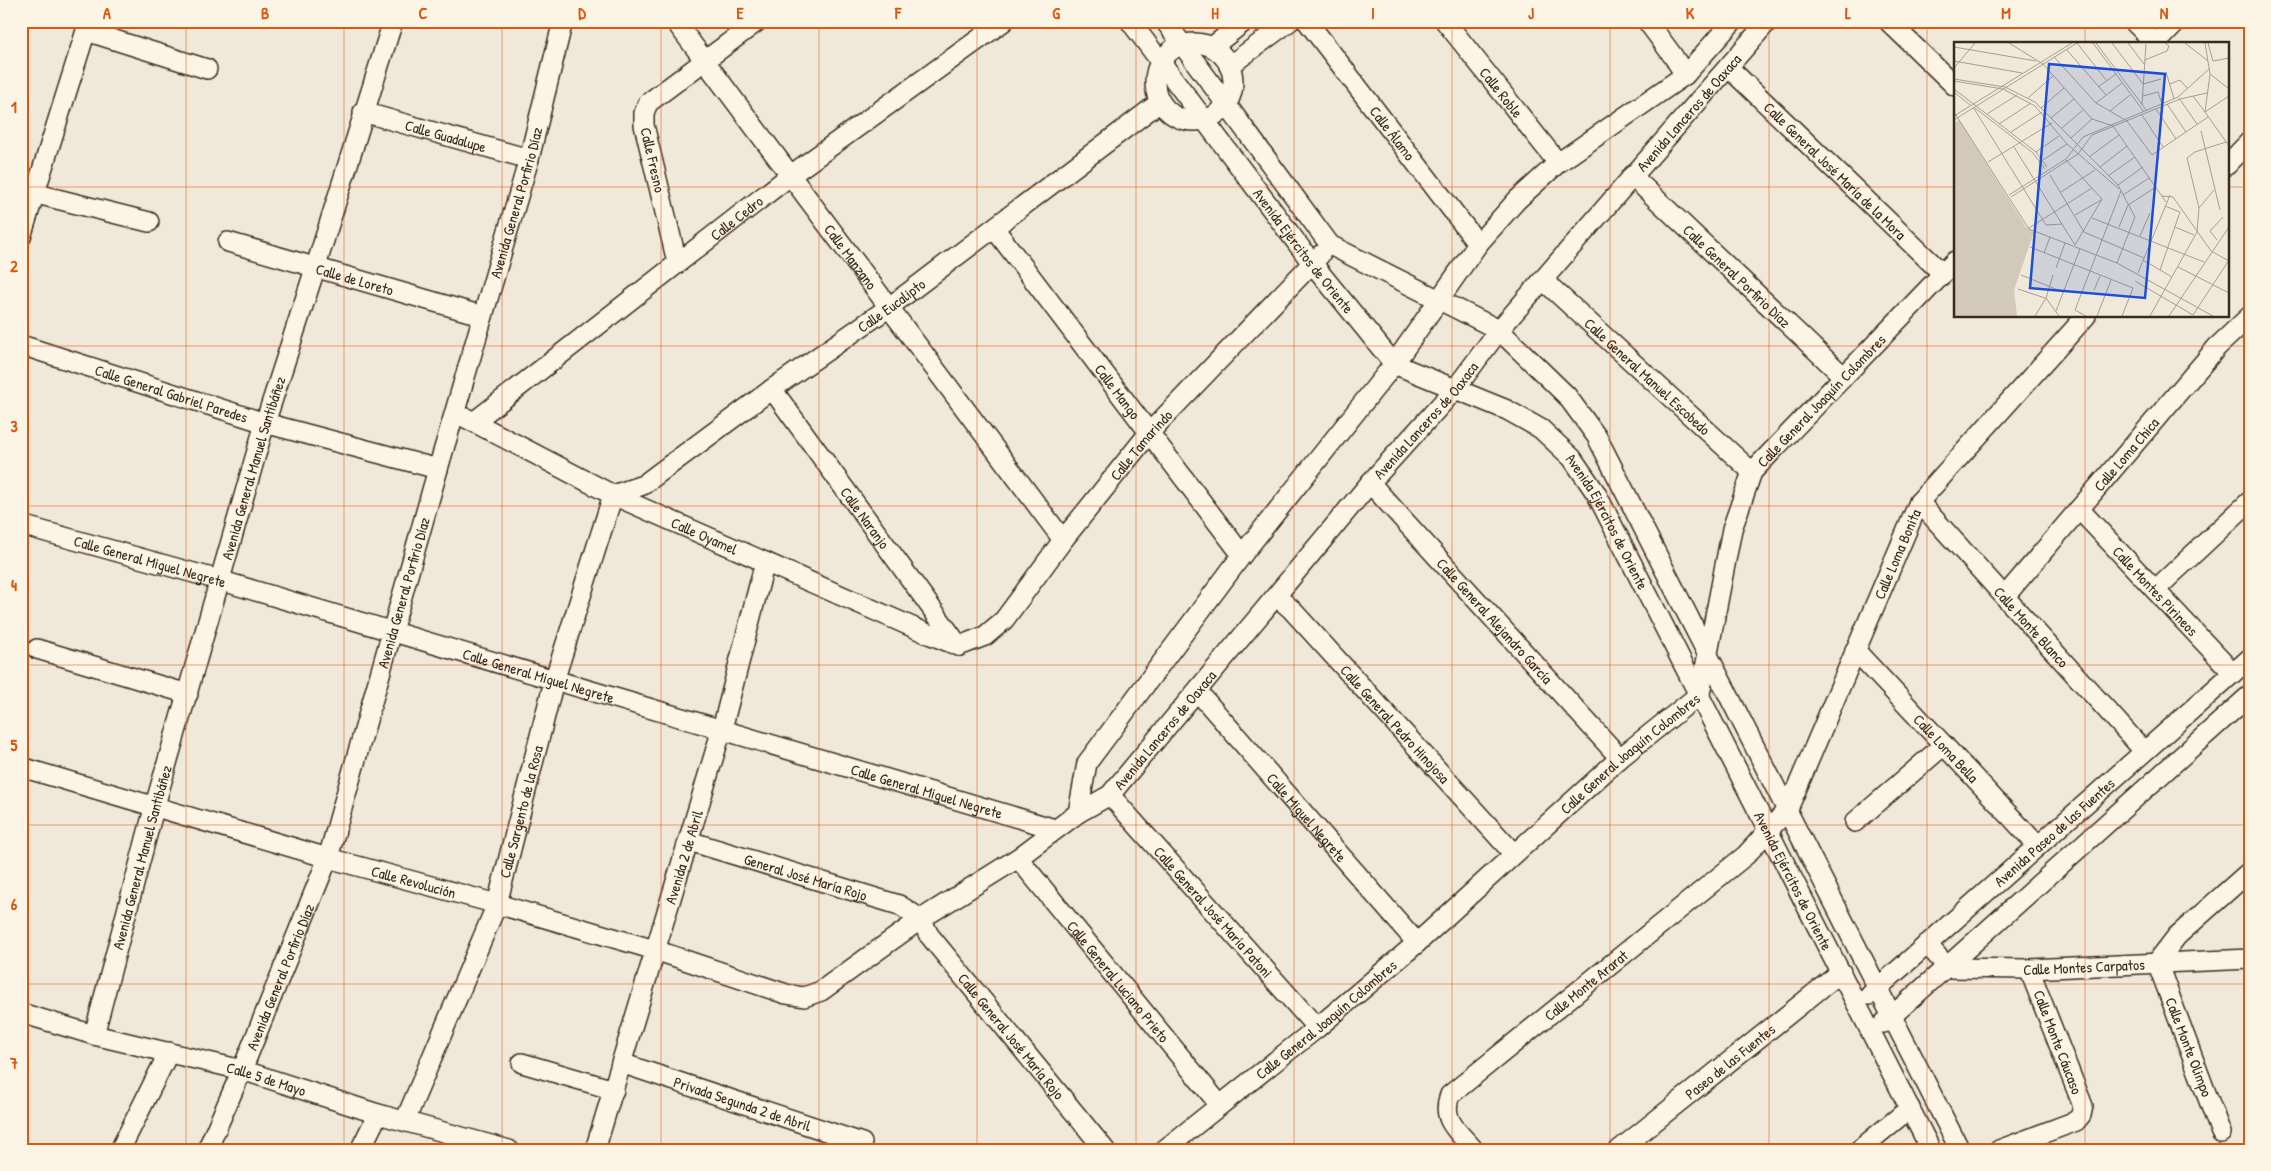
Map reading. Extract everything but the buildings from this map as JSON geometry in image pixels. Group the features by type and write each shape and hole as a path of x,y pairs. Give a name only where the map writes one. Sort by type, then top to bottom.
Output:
{"street":[{"name":"Avenida General Manuel Santibáñez","path":"94,1035 155,805 265,423 393,21"},
{"name":"Avenida General Porfirio Díaz","path":"207,1150 242,1070 328,858 393,634 438,469 529,158 563,21"},
{"name":"Calle Manzano","path":"675,21 1063,540"},
{"name":"Calle Fresno","path":"677,262 644,125 644,113 648,104 758,21"},
{"name":"Calle Cedro","path":"475,421 677,262 791,176 1004,21"},
{"name":"Avenida Ejércitos de Oriente","path":"1130,21 1312,263 1394,364 1507,410 1541,429 1572,458 1596,493 1931,1150"},
{"name":"Avenida Ejércitos de Oriente","path":"1165,21 1330,245 1499,330 1567,396 1597,437 1960,1150"},
{"path":"1212,47 1245,21"},
{"path":"1229,66 1290,21"},
{"name":"Calle Álamo","path":"1307,21 1478,244"},
{"name":"Calle Roble","path":"1445,21 1558,163"},
{"path":"1647,21 1685,75"},
{"name":"Avenida Lanceros de Oaxaca","path":"1078,813 1087,763 1242,555 1394,364 1478,244 1517,200 1558,163 1685,75 1733,21"},
{"name":"Avenida Lanceros de Oaxaca","path":"804,997 821,991 921,919 1018,858 1078,813 1110,795 1198,692 1370,482 1456,388 1499,330 1768,21"},
{"path":"1888,21 1954,85"},
{"path":"2133,21 2154,42"},
{"path":"2158,42 2178,21"},
{"path":"21,237 28,192 88,26 208,69"},
{"path":"1197,42 1212,47 1222,55 1229,66 1232,85 1226,103 1220,110 1205,119 1190,120 1175,116 1160,102 1157,94 1155,77 1160,61 1170,51 1182,44 1197,42"},
{"name":"Calle General José María de la Mora","path":"1728,67 1949,268"},
{"name":"Calle Eucalipto","path":"613,495 643,485 772,389 888,308 1160,102"},
{"name":"Calle Guadalupe","path":"363,112 529,158"},
{"path":"2228,164 2250,141"},
{"name":"Calle General Porfirio Díaz","path":"1632,176 1843,376"},
{"path":"28,192 149,222"},
{"name":"Calle Mango","path":"994,228 1242,555"},
{"name":"Calle de Loreto","path":"228,242 315,269 483,316"},
{"name":"Calle Tamarindo","path":"959,646 985,636 1004,620 1063,540 1149,433 1330,245"},
{"name":"Calle General Joaquín Colombres","path":"1164,1150 1219,1104 1317,1028 1416,943 1620,758 1700,694 1732,529 1752,472 1949,268"},
{"name":"Calle General Manuel Escobedo","path":"1543,280 1752,472"},
{"name":"Calle Loma Chica","path":"2006,595 2217,346 2250,316"},
{"name":"Calle Loma Bonita","path":"1770,832 1788,809 1919,502 2084,318"},
{"name":"Calle General Gabriel Paredes","path":"21,345 265,423 438,469"},
{"name":"Calle Naranjo","path":"772,389 959,646"},
{"name":"Calle Oyamel","path":"455,414 475,421 613,495 959,646"},
{"name":"Calle General Alejandro García","path":"1370,482 1620,758"},
{"name":"Calle Sargento de la Rosa","path":"405,1121 497,904 554,681 613,495"},
{"path":"2155,590 2250,501"},
{"name":"Calle Monte Blanco","path":"1919,502 2006,595 2144,751"},
{"name":"Calle Montes Pirineos","path":"2079,509 2234,672"},
{"name":"Calle General Miguel Negrete","path":"21,525 219,580 393,634 722,729 1055,829"},
{"name":"Avenida 2 de Abril","path":"595,1150 722,729 765,562"},
{"name":"Calle General Pedro Hinojosa","path":"1276,596 1291,609 1514,854"},
{"path":"37,649 188,694"},
{"name":"Calle Loma Bella","path":"1855,650 2038,846"},
{"name":"Avenida Paseo de las Fuentes","path":"1858,1006 2250,658"},
{"name":"Calle Miguel Negrete","path":"1198,692 1416,943"},
{"name":"Avenida Paseo de las Fuentes","path":"1872,1034 1948,968 2250,695"},
{"path":"1855,822 1944,745"},
{"name":"Calle Revolución","path":"21,767 155,805 328,858 655,950 786,994 804,997"},
{"name":"Calle General José María Patoni","path":"1110,795 1317,1028"},
{"name":"Calle Monte Ararat","path":"1474,1150 1449,1120 1445,1107 1450,1095 1746,855 1770,832"},
{"name":"General José María Rojo","path":"689,841 899,905 921,919"},
{"name":"Calle General Luciano Prieto","path":"1018,858 1219,1104"},
{"path":"2157,962 2178,936 2250,871"},
{"name":"Calle General José María Rojo","path":"921,919 929,934 1105,1150"},
{"path":"1927,944 1948,968"},
{"name":"Calle Montes Carpatos","path":"1948,968 2029,969 2250,959"},
{"name":"Calle Monte Olimpo","path":"2157,962 2221,1133"},
{"name":"Calle Monte Cáucaso","path":"1999,1150 2076,1121 2081,1116 2082,1106 2029,969"},
{"name":"Paseo de las Fuentes","path":"1619,1150 1841,972"},
{"name":"Calle 5 de Mayo","path":"21,1013 94,1035 242,1070 378,1114 509,1150"},
{"path":"120,1150 169,1052"},
{"path":"522,1063 614,1090"},
{"name":"Privada Segunda 2 de Abril","path":"621,1063 862,1143"},
{"path":"1860,1150 1910,1108"},
{"path":"360,1150 378,1114"}]}
